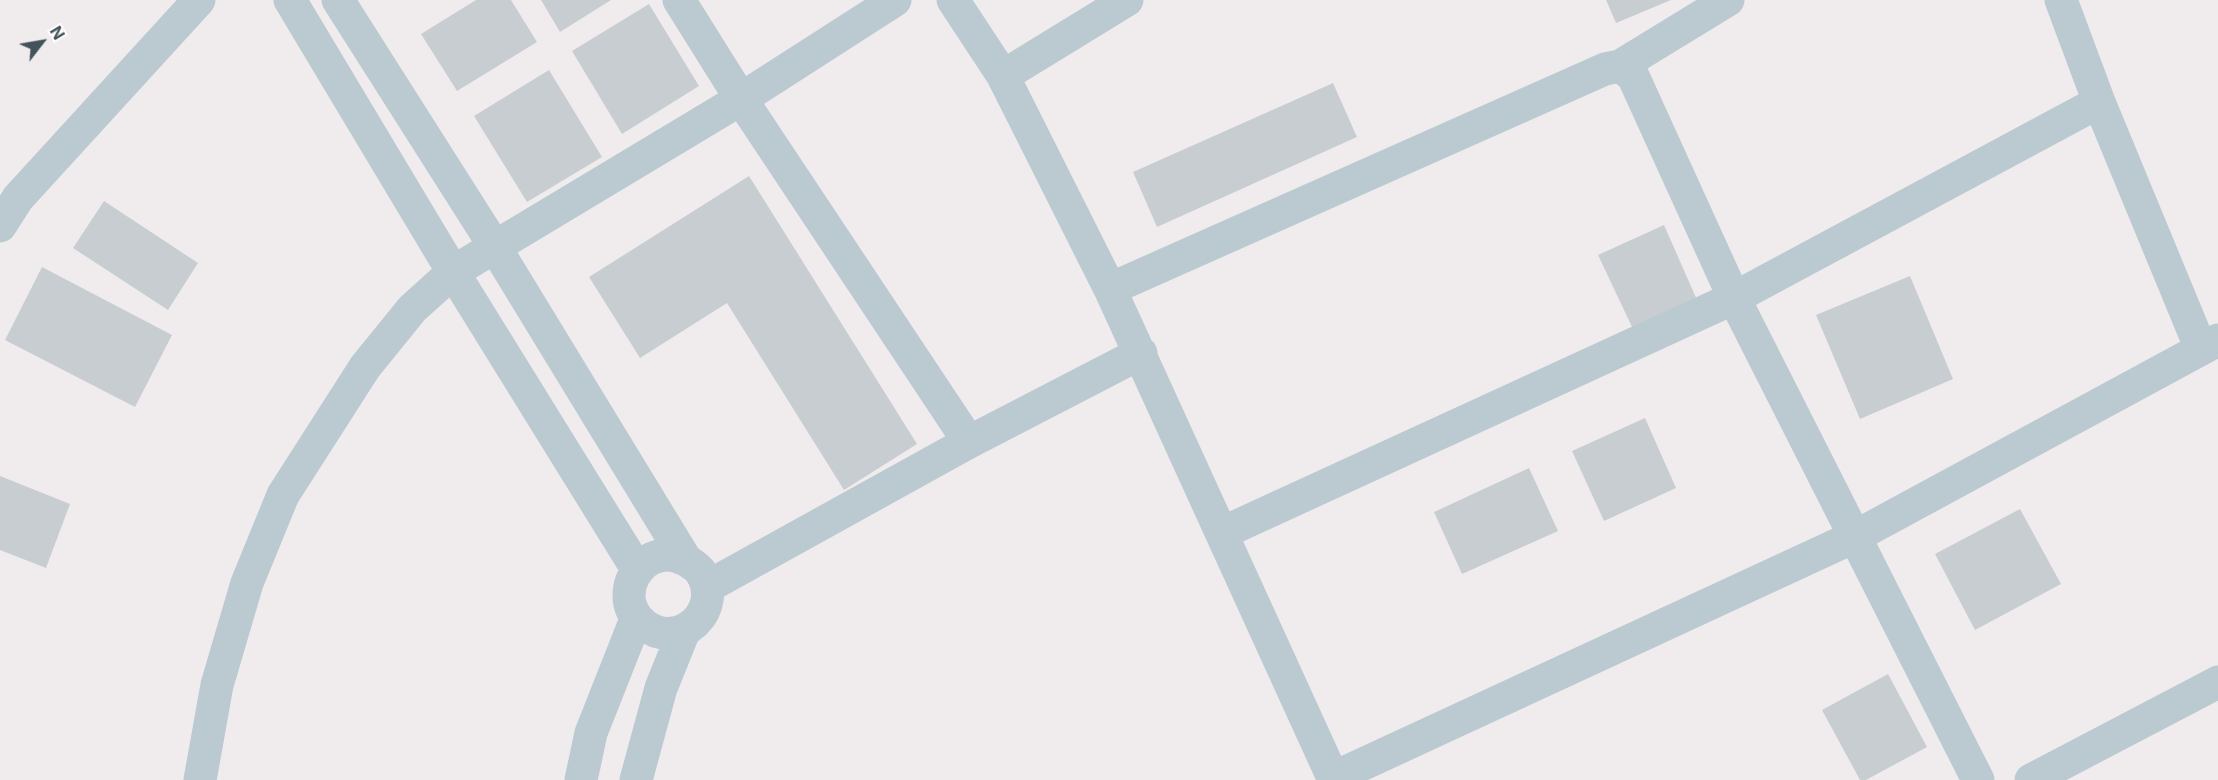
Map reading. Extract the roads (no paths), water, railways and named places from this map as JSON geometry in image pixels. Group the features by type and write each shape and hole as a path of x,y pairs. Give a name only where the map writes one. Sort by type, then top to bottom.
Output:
{"street":[{"path":"0,226 18,198 199,0"},
{"path":"290,0 453,272 637,569"},
{"path":"338,0 495,247 686,560 700,571 707,587 707,604 698,621 684,631 667,635 650,630 636,619 629,603 629,585 637,569 652,558 669,555 686,560"},
{"path":"680,0 741,99 969,442"},
{"path":"200,780 217,685 247,583 283,495 365,367 412,309 453,272 741,99 895,0"},
{"path":"953,0 1003,76 1110,289 1334,779 1856,536 2209,345 2099,102 2061,0"},
{"path":"1003,76 1127,0"},
{"path":"1110,289 1605,69 1620,66 1728,0"},
{"path":"1620,66 1633,76 1734,298 1978,780"},
{"path":"1222,532 1734,298 2099,102"},
{"path":"707,587 969,442 1141,353"},
{"path":"581,780 591,733 636,619"},
{"path":"636,780 661,688 684,631"},
{"path":"2031,780 2218,682"}]}
